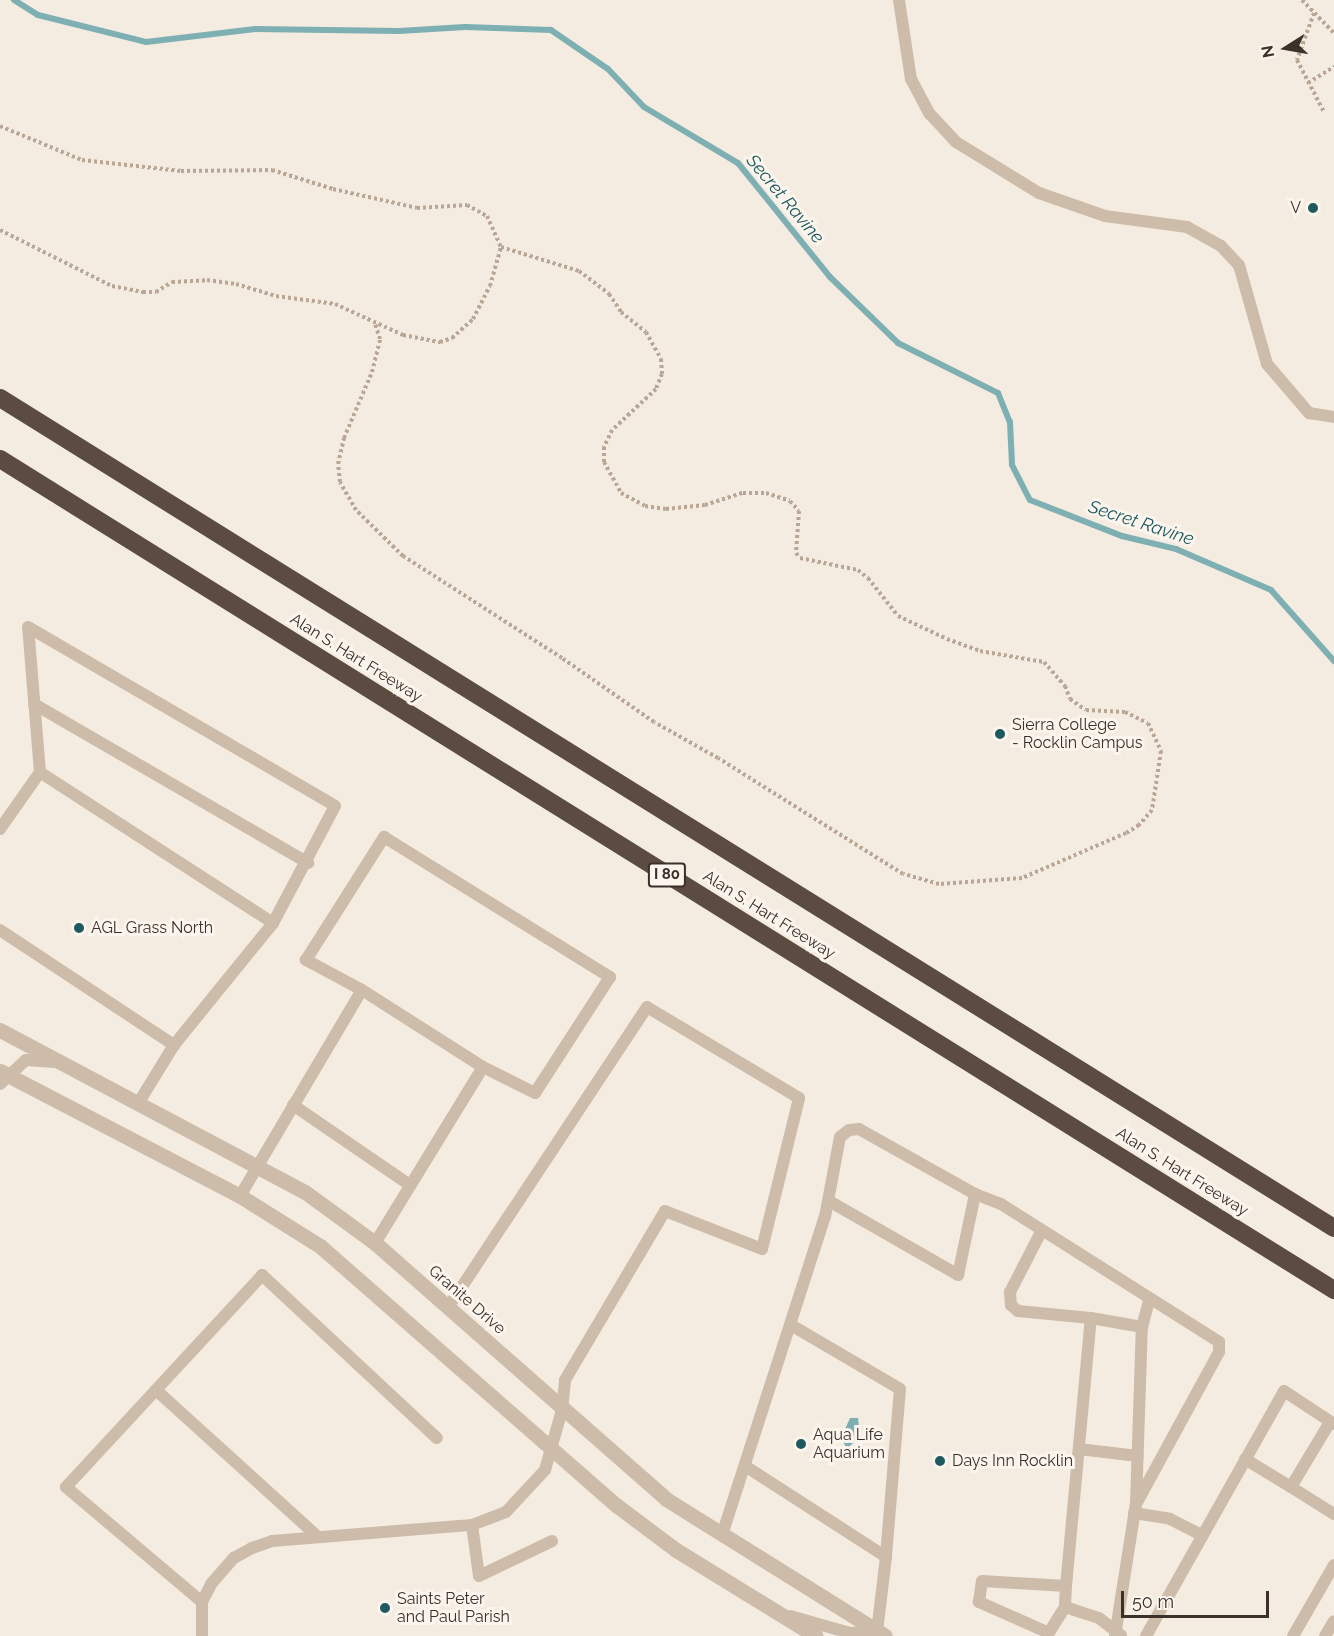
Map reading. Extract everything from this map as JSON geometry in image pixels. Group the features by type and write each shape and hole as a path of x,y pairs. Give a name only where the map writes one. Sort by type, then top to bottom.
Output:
{"highway":[{"name":"Alan S. Hart Freeway","path":"0,398 1334,1228"},
{"name":"Alan S. Hart Freeway","path":"0,459 1334,1290"}],"street":[{"name":"Granite Drive","path":"0,1030 305,1192 375,1243 562,1410 666,1499 881,1634"},
{"path":"2,1076 240,1196 288,1224 352,1271 552,1449 643,1526 816,1636"}],"lane":[{"path":"899,0 911,79 930,114 956,142 1039,193 1105,216 1187,227 1221,246 1239,265 1255,310 1267,363 1309,413 1334,417"},
{"path":"0,829 40,772 28,627 335,806 308,863 273,923 174,1046 139,1102"},
{"path":"34,704 308,863"},
{"path":"40,772 273,923"},
{"path":"384,837 610,977 535,1093 483,1067 362,990 306,960 384,837"},
{"path":"0,930 174,1046"},
{"path":"240,1196 362,990"},
{"path":"202,1636 202,1602 222,1570 252,1548 272,1541 472,1525 506,1512 545,1470 562,1410 565,1380 665,1211 762,1250 799,1098 647,1007 448,1308"},
{"path":"2,1076 26,1060 59,1062"},
{"path":"375,1243 483,1067"},
{"path":"293,1106 410,1185"},
{"path":"722,1535 829,1201 840,1137 849,1130 859,1129 975,1194 1001,1204 1149,1300 1213,1335 1219,1342 1219,1352 1135,1509"},
{"path":"829,1201 958,1275 975,1194"},
{"path":"1041,1232 1010,1292 1011,1305 1018,1311 1091,1318 1142,1327"},
{"path":"202,1602 66,1487 262,1275 437,1438"},
{"path":"1118,1635 1135,1509 1142,1327 1149,1300"},
{"path":"1066,1586 982,1581 979,1602 1049,1633 1065,1607 1091,1318"},
{"path":"780,1614 850,1633 881,1634 900,1389 791,1325"},
{"path":"156,1390 318,1537"},
{"path":"1146,1636 1284,1391 1332,1423 1291,1487"},
{"path":"1079,1449 1138,1456"},
{"path":"1245,1459 1334,1514"},
{"path":"745,1466 886,1557"},
{"path":"1135,1509 1170,1519 1202,1535"},
{"path":"472,1525 479,1576 552,1541"},
{"path":"1293,1636 1334,1564"},
{"path":"1065,1607 1099,1618 1118,1635"},
{"path":"1325,1636 1334,1621"}],"path":[{"path":"1302,0 1334,33"},
{"path":"1314,13 1297,60 1324,112"},
{"path":"1308,83 1334,67"},
{"path":"0,126 82,160 181,171 272,170 333,189 417,207 467,205 487,216 501,247 481,305 473,319 452,338 440,342 416,339 375,324 365,316 335,304 276,296 236,284 172,282 156,292 112,286 0,230"},
{"path":"375,324 380,339 372,372 344,438 338,464 340,482 356,510 403,556 571,664 654,722 718,758 903,874 939,884 1022,878 1139,825 1152,810 1161,767 1161,751 1148,723 1125,712 1086,710 1070,699 1065,686 1044,662 980,651 948,639 898,616 868,578 858,570 800,558 796,553 799,511 790,501 766,493 743,493 705,505 666,509 645,506 621,492 604,462 604,447 612,430 656,389 662,374 656,345 591,279 579,271 501,247"}],"water":[{"path":"850,1418 858,1418 860,1436 847,1449 841,1438"}],"waterway":[{"name":"Secret Ravine","path":"14,0 38,15 146,42 255,29 399,31 465,27 551,30 608,69 644,107 738,163 830,277 898,343 998,393 1010,422 1012,465 1030,500 1122,536 1176,549 1271,590 1334,661"}],"place":[{"name":"V","path":"1313,208"},
{"name":"Sierra College - Rocklin Campus","path":"1000,734"},
{"name":"AGL Grass North","path":"79,928"},
{"name":"Aqua Life Aquarium","path":"801,1444"},
{"name":"Days Inn Rocklin","path":"940,1461"},
{"name":"Saints Peter and Paul Parish","path":"385,1608"}]}
